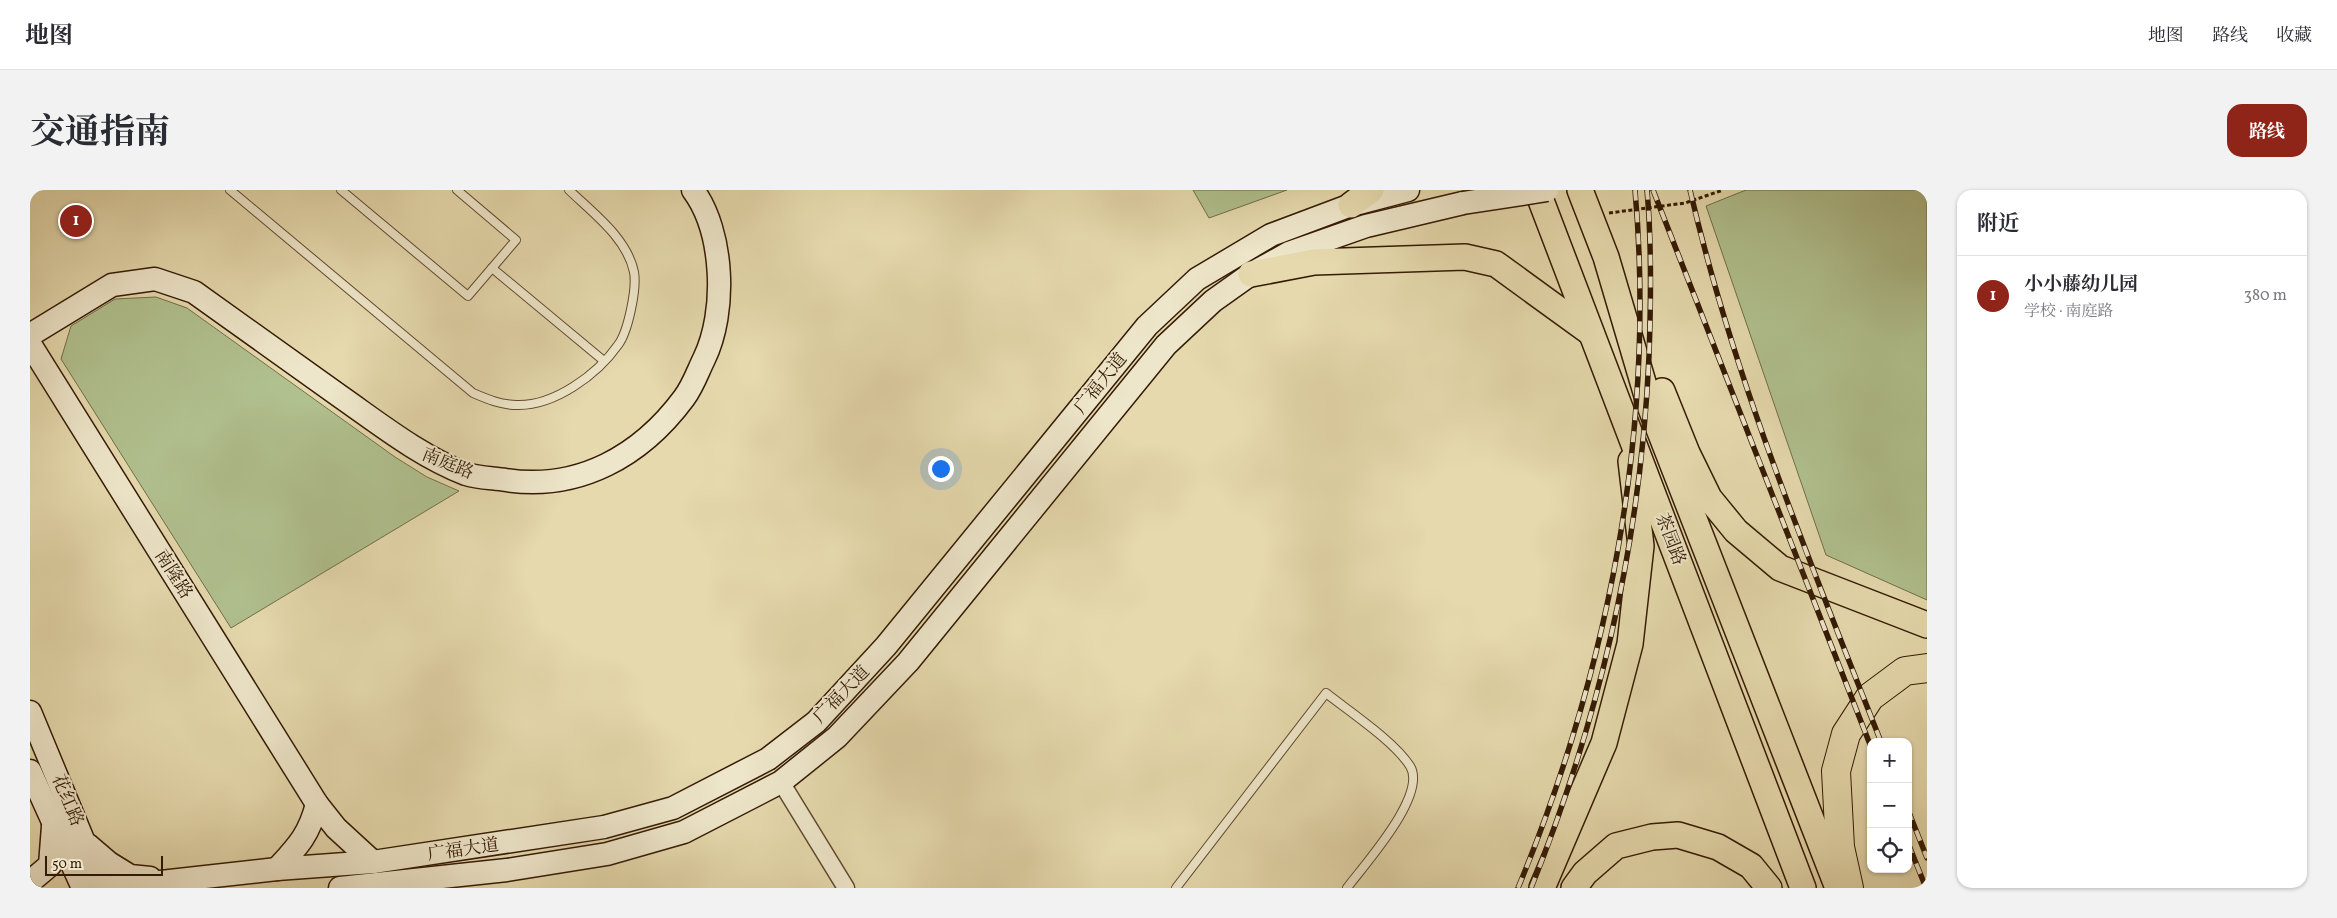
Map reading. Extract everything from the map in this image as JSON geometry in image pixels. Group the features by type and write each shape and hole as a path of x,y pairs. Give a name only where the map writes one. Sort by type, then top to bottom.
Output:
{"highway":[{"path":"1849,888 1840,847 1836,771 1846,734 1870,697 1905,671 1927,668"}],"main road":[{"name":"南庭路","path":"30,335 112,285 155,279 194,292 418,451 468,475 524,483 571,479 615,462 650,436 685,397 709,349 720,297 715,241 698,197 693,190"},
{"path":"1352,205 1371,190"},
{"name":"广福大道","path":"105,888 277,869 373,862 604,827 673,808 768,759 816,722 886,646 1147,326 1197,279 1271,235 1352,205 1408,190"},
{"name":"茶园路","path":"1537,190 1804,888"},
{"name":"广福大道","path":"340,888 507,870 607,854 684,832 781,782 837,737 908,662 1166,345 1213,301 1251,274 1289,253 1357,229 1463,203 1547,190"},
{"name":"茶园路","path":"1580,190 1606,257 1650,406 1838,888"},
{"path":"1251,274 1314,262 1465,257 1496,264 1591,333"},
{"path":"1606,257 1687,453 1709,498 1736,531 1780,568 1927,626"},
{"name":"南隆路","path":"30,344 317,804 336,828 373,862"},
{"path":"1542,888 1604,743 1630,644 1641,546 1627,424"},
{"name":"花红路","path":"30,712 105,888"},
{"name":"花红路","path":"30,771 83,888"},
{"path":"277,869 299,845 312,826 317,804"},
{"path":"30,882 50,865 54,822"},
{"path":"1574,888 1585,873 1616,846 1652,837 1678,834 1718,847 1751,866 1769,888"},
{"path":"86,843 130,876 173,880"}],"street":[{"path":"781,782 846,888"}],"lane":[{"path":"230,190 473,393 499,403 518,405 564,394 604,361 619,344 635,294 634,272 624,250 608,228 569,190"},
{"path":"341,190 468,296 516,240 457,190"},
{"path":"492,268 604,361"},
{"path":"1176,888 1326,693 1392,746 1411,767 1412,784 1408,805 1392,830 1347,888"}],"path":[{"path":"1609,213 1685,203 1723,190"}],"green space":[{"path":"1193,190 1287,190 1209,218"},
{"path":"1746,190 1927,190 1927,600 1826,555 1706,206"},
{"path":"156,297 187,308 395,457 427,477 459,491 231,628 61,359 71,326 115,299"}],"railway":[{"path":"1518,888 1550,805 1578,720 1601,633 1618,546 1631,457 1638,368 1640,279 1635,190"},
{"path":"1531,888 1556,824 1597,693 1613,627 1626,560 1637,493 1649,356 1651,273 1647,190"},
{"path":"1653,190 1867,738"},
{"path":"1690,190 1728,331 1751,400 1801,538 1879,738"},
{"path":"1912,820 1927,858"},
{"path":"1912,853 1926,888"}],"place":[{"name":"小小藤幼儿园","path":"76,221"}]}
